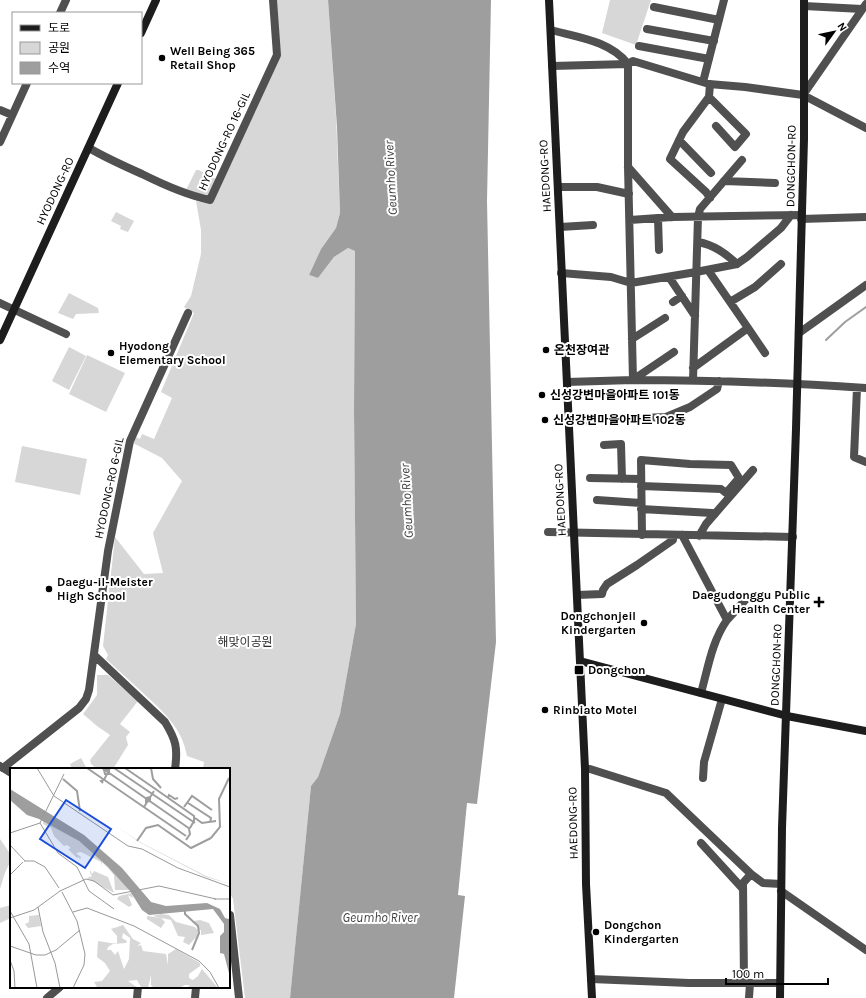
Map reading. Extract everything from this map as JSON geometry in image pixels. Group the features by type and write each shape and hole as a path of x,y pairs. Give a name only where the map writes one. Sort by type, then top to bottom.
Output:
{"main road":[{"path":"142,31 156,0"},
{"name":"HAEDONG-RO","path":"549,0 585,768 586,884 592,998"},
{"name":"DONGCHON-RO","path":"780,998 781,887 802,217 804,3"},
{"name":"HYODONG-RO","path":"0,340 118,84"},
{"path":"580,661 787,716 866,731"}],"street":[{"path":"60,12 66,0"},
{"name":"HYODONG-RO 16-GIL","path":"89,148 164,184 194,196 210,200 277,55 273,0"},
{"path":"716,126 735,147 746,134 709,97 706,83 709,59 724,0"},
{"path":"804,3 864,7"},
{"path":"654,7 719,20"},
{"path":"804,96 864,7"},
{"path":"647,29 714,41"},
{"path":"551,30 596,42 622,56 628,64 628,194 630,220 633,380"},
{"path":"639,46 709,59"},
{"path":"552,66 628,64 633,61 706,83 804,96 866,128"},
{"path":"0,142 27,84"},
{"path":"709,97 683,132 670,159 706,192 710,198"},
{"path":"0,110 12,115"},
{"path":"679,140 712,174"},
{"path":"693,380 698,217 700,209 742,160"},
{"path":"628,167 672,217"},
{"path":"724,181 776,183"},
{"path":"558,187 597,187 628,194"},
{"path":"561,273 612,277 631,282 737,264 781,228 792,215"},
{"path":"630,220 672,217 792,215 802,217 866,217"},
{"path":"658,218 659,250"},
{"path":"560,227 593,225"},
{"path":"698,242 713,246 737,264"},
{"path":"730,302 755,287 781,264"},
{"path":"708,270 765,353"},
{"path":"669,276 695,316"},
{"path":"799,333 866,285"},
{"path":"673,302 682,296"},
{"path":"0,303 66,334"},
{"name":"HYODONG-RO 6-GIL","path":"2,767 79,708 86,699 94,655 108,551 130,441 188,313"},
{"path":"632,339 665,318"},
{"path":"693,368 748,328"},
{"path":"633,380 674,352"},
{"path":"567,382 693,380 862,388 854,457 866,462"},
{"path":"569,421 666,417 690,407 707,397 718,389 719,381"},
{"path":"604,445 621,444 622,478"},
{"path":"590,478 622,478 641,482 721,489 726,493 739,478 732,465 690,464 641,460 641,482 641,506 642,535"},
{"path":"699,536 706,524 753,470"},
{"path":"597,500 715,514"},
{"path":"548,532 574,534 793,537"},
{"path":"577,595 602,594 607,584 638,565 678,535"},
{"path":"678,535 727,620"},
{"path":"702,693 715,642 720,630 748,597"},
{"path":"94,655 164,722 172,734 177,752 176,768"},
{"path":"703,778 704,762 722,699"},
{"path":"585,768 666,793 751,874 763,883 781,887 866,950"},
{"path":"701,843 743,889"},
{"path":"719,863 729,853"},
{"path":"749,998 747,983 743,883 751,874"},
{"path":"230,915 239,998"},
{"path":"591,979 690,983 780,983"},
{"path":"47,998 59,988"},
{"path":"137,998 138,988"},
{"path":"195,998 196,988"}],"green space":[{"name":"해맞이공원","path":"276,0 328,0 336,116 340,213 336,228 321,249 309,275 318,278 334,257 348,248 355,251 354,410 356,624 340,714 318,777 311,786 290,998 245,998 233,899 230,893 230,768 203,768 204,762 187,756 181,737 176,728 157,706 106,659 108,655 103,646 115,537 144,574 163,573 153,533 182,481 162,458 133,443 136,437 140,439 142,434 154,439 172,398 161,392 194,313 184,307 191,296 201,254 201,230 196,201 210,204 278,60"},
{"path":"610,0 651,0 636,45 602,33"},
{"path":"196,170 199,170 216,179 209,195 204,197 186,190"},
{"path":"116,212 134,221 128,232 120,229 121,226 111,221"},
{"path":"69,293 98,308 99,313 76,314 73,319 58,313"},
{"path":"69,347 86,356 69,390 52,381"},
{"path":"87,355 125,373 106,412 69,394"},
{"path":"22,446 87,459 80,495 15,482"},
{"path":"97,675 108,675 138,701 120,724 130,732 126,737 128,745 114,768 96,768 91,764 90,760 110,735 83,714 97,695"},
{"path":"81,758 86,768 72,768 70,764"},
{"path":"0,839 10,854 10,864 0,889"},
{"path":"10,905 10,918 0,923 0,908"}],"water":[{"name":"Geumho River","path":"328,0 491,0 487,201 496,642 477,804 467,803 458,895 465,896 454,998 290,998 311,786 318,777 340,714 356,624 354,410 355,251 348,248 334,257 318,278 309,275 321,249 336,228 340,213 337,127"}],"waterway":[{"path":"826,340 845,322 866,307"}],"place":[{"name":"Well Being 365 Retail Shop","path":"162,58"},
{"name":"온천장여관","path":"546,350"},
{"name":"Hyodong Elementary School","path":"111,353"},
{"name":"신성강변마을아파트 101동","path":"542,395"},
{"name":"신성강변마을아파트 102동","path":"545,420"},
{"name":"Daegu-il-Meister High School","path":"49,589"},
{"name":"Daegudonggu Public Health Center","path":"819,602"},
{"name":"Dongchonjeil Kindergarten","path":"644,623"},
{"name":"Dongchon","path":"579,670"},
{"name":"Rinbiato Motel","path":"545,710"},
{"name":"Dongchon Kindergarten","path":"596,932"}]}
